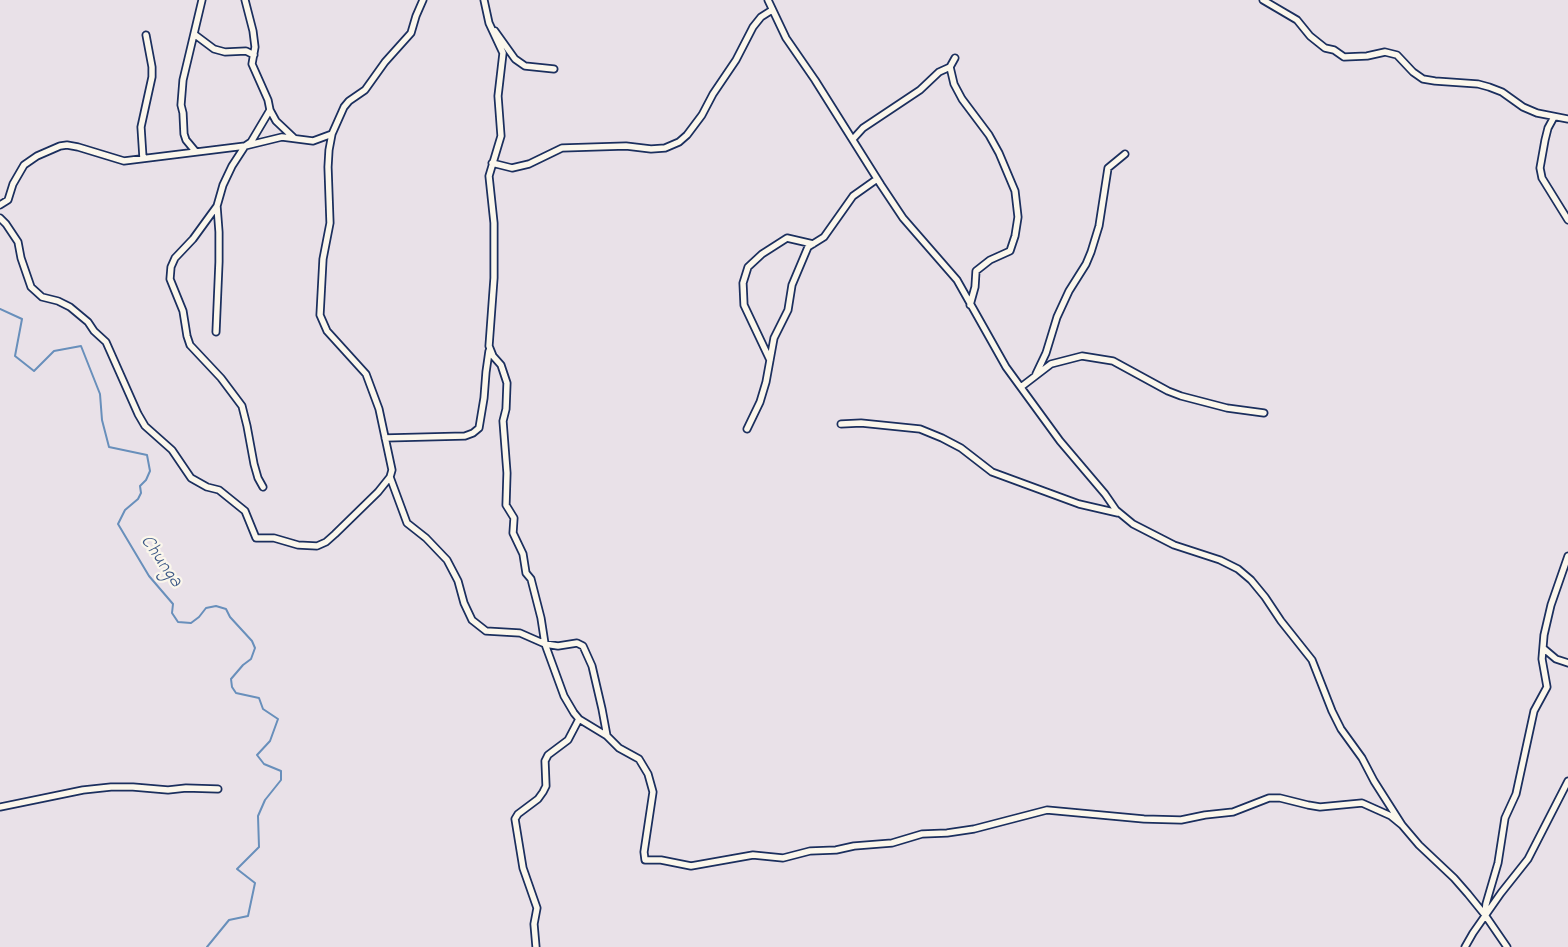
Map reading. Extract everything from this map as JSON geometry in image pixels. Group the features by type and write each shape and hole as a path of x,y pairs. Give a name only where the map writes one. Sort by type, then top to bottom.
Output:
{"street":[{"path":"196,152 186,140 184,113 181,105 183,80 202,0"},
{"path":"245,0 255,47 252,64 276,121 294,138"},
{"path":"0,218 18,242 21,258 31,286 42,297 58,301 70,307 88,322 110,349 133,406 145,426 172,450 192,478 207,487 219,490 245,511 256,538 274,538 307,546 317,546 326,542 378,492 390,477 392,470 379,410 366,374 327,331 320,315 322,266 330,223 329,150 332,134 344,107 365,90 385,62 411,33 422,0"},
{"path":"385,438 465,436 479,428 490,349 494,253 494,223 489,176 501,136 498,96 503,53 489,23 484,0"},
{"path":"768,0 786,38 853,139 877,179 903,218 957,280 1006,367 1060,441 1120,514 1140,528 1174,545 1220,560 1232,566 1251,580 1312,660 1341,729 1362,758 1374,782 1402,825"},
{"path":"1263,0 1297,20 1310,36 1325,48 1334,50 1344,57 1367,56 1385,52 1397,55 1413,72 1423,79 1489,86 1530,110 1568,119"},
{"path":"492,162 512,168 529,164 562,148 626,146 652,149 665,148 679,142 687,135 702,115 713,94 736,60 753,26 761,17 772,10"},
{"path":"489,23 515,58 525,66 554,69"},
{"path":"194,34 214,48 225,52 246,51 254,56"},
{"path":"143,158 141,127 152,77 152,66 146,35"},
{"path":"853,139 863,128 920,90 939,72 950,67 955,58"},
{"path":"950,67 954,84 999,153 1015,191 1018,217 1010,251 990,260 976,271 975,287 970,305"},
{"path":"263,487 254,464 242,406 221,378 190,345 183,311 170,279 171,267 175,258 193,239 217,206 228,174 246,146 251,142 270,110"},
{"path":"1554,117 1548,128 1540,168 1542,178 1568,220"},
{"path":"0,205 8,200 13,184 24,165 37,156 60,146 78,147 124,161 246,146 282,137 313,141 332,134"},
{"path":"1035,376 1046,353 1057,317 1091,252 1099,226 1108,168 1126,154"},
{"path":"747,429 760,402 766,382 774,338 788,310 792,285 805,252 808,247 824,237 853,196 877,179"},
{"path":"216,332 219,262 217,206"},
{"path":"770,360 744,305 743,283 748,267 762,254 787,238 813,244"},
{"path":"490,349 501,365 507,383 506,409 503,421 507,473 506,505 514,518 514,533 523,554 526,573 531,578 545,644 564,696 579,719 607,736 619,748 639,759 643,764 653,792 644,852 645,860 661,860 691,866 753,855 783,858 810,851 836,850 854,846 892,843 922,834 974,829 1047,810 1144,820 1180,820 1233,812 1269,798 1280,798 1308,806 1320,807 1362,803 1391,816 1402,825 1454,878 1486,915 1507,947"},
{"path":"1021,387 1051,364 1082,356 1112,362 1180,396 1227,408 1264,413"},
{"path":"841,424 861,423 920,430 942,438 961,448 992,472 1079,504 1120,514"},
{"path":"390,477 407,524 426,538 447,560 458,581 464,603 472,620 486,632 520,633 545,644 558,646 577,643 583,646 592,666 607,736"},
{"path":"1486,915 1486,904 1498,863 1505,818 1516,794 1534,711 1547,687 1542,659 1544,635 1551,606 1568,556"},
{"path":"1543,648 1556,659 1568,663"},
{"path":"536,947 534,924 537,908 523,868 515,819 518,814 538,799 543,792 546,786 545,761 548,755 568,740 579,719"},
{"path":"1465,947 1528,858 1568,781"},
{"path":"0,807 83,790 110,787 168,790 186,788 218,789"}],"waterway":[{"name":"Chunga","path":"0,309 22,319 15,356 34,371 54,351 81,346 100,394 102,420 109,447 147,455 150,471 146,480 140,486 141,493 138,499 125,510 118,524 149,576 173,604 172,613 178,622 191,623 206,608 216,606 226,609 230,617 252,641 255,648 251,659 231,679 232,687 236,693 259,698 263,709 278,719 270,741 257,755 264,764 281,771 281,780 265,800 258,816 259,847 237,869 255,883 248,916 229,920 207,947"}]}
